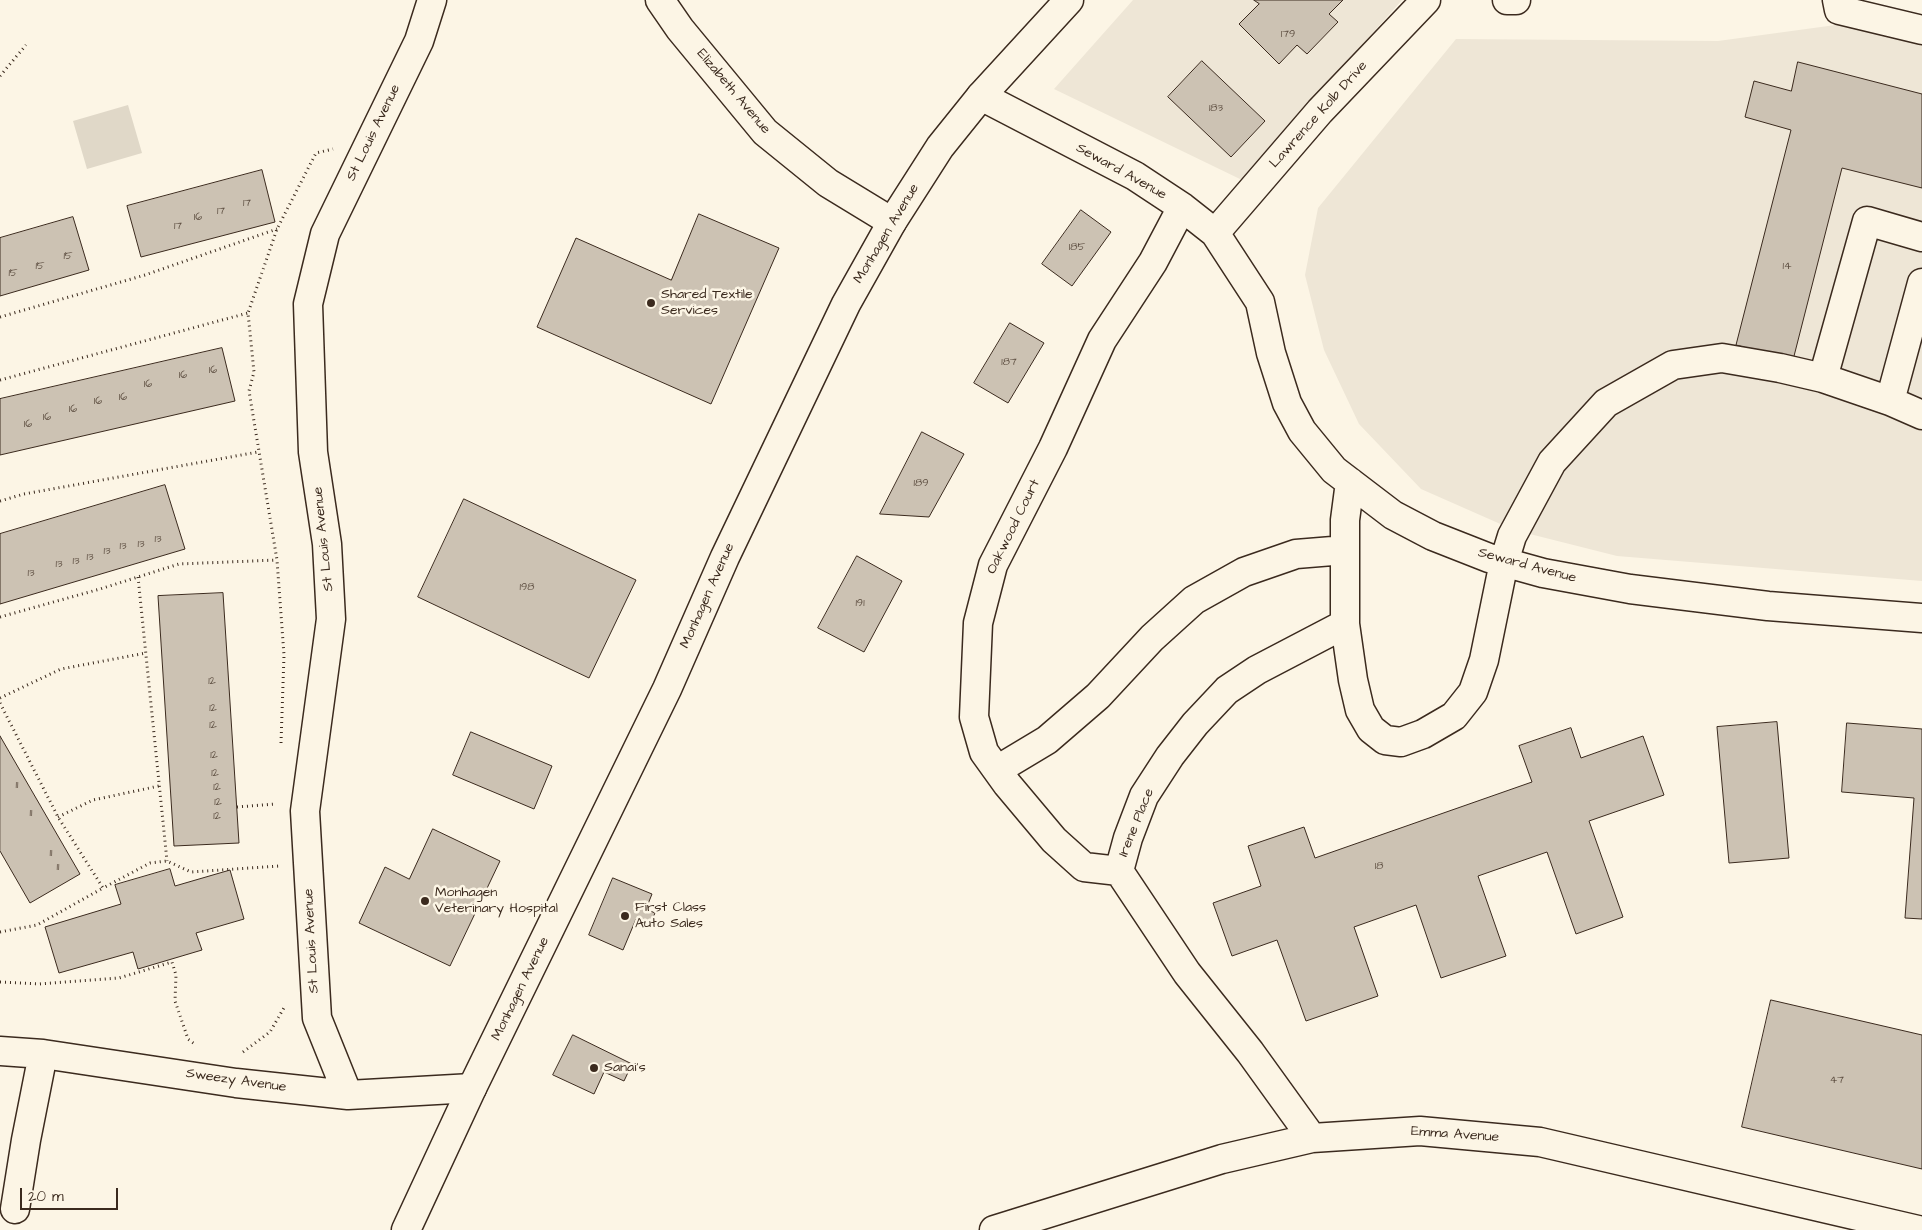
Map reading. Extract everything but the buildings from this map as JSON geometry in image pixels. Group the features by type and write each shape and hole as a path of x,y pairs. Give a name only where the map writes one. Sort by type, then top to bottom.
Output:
{"street":[{"name":"St Louis Avenue","path":"348,1095 317,1018 305,811 331,619 327,544 314,452 308,304 325,234 419,41 432,0"},
{"name":"Elizabeth Avenue","path":"660,0 680,29 765,132 828,183 892,222"},
{"name":"Monhagen Avenue","path":"406,1230 472,1088 667,689 725,557 842,313 892,222 940,147 981,96 1069,0"},
{"name":"Lawrence Kolb Drive","path":"1215,232 1320,111 1426,0"},
{"path":"1506,0 1516,0"},
{"path":"1837,0 1839,10 1922,30"},
{"name":"Seward Avenue","path":"981,96 1135,176 1182,207 1215,232 1260,302 1271,353 1287,403 1302,432 1334,470 1393,515 1409,524 1433,536 1489,558 1543,573 1630,589 1768,606 1922,618"},
{"name":"Oakwood Court","path":"1119,871 1084,867 1054,840 1006,784 984,752 974,717 978,623 992,565 1053,448 1102,340 1153,262 1182,207"},
{"path":"1823,378 1867,221 1922,237"},
{"path":"1890,401 1922,283"},
{"path":"1350,482 1345,520 1345,624 1353,680 1360,710 1371,729 1385,740 1401,742 1423,734 1454,716 1473,692 1484,660 1504,562 1512,536 1552,462 1606,403 1673,365 1722,358 1823,378 1890,401 1922,415"},
{"path":"997,770 1047,740 1098,696 1152,638 1194,600 1244,572 1296,554 1345,550"},
{"name":"Irene Place","path":"1312,1138 1250,1052 1186,973 1119,871 1128,838 1144,796 1170,756 1195,724 1227,690 1257,670 1345,624"},
{"name":"Sweezy Avenue","path":"0,1051 43,1054 236,1083 348,1095 472,1088"},
{"path":"16,1209 26,1140 43,1054"},
{"name":"Emma Avenue","path":"994,1230 1222,1159 1312,1138 1420,1130 1540,1142 1918,1230"}],"path":[{"path":"0,76 26,45"},
{"path":"281,745 284,656 277,560 249,390 254,372 248,313 277,229 316,153 340,147"},
{"path":"0,317 145,275 277,229"},
{"path":"0,380 248,313"},
{"path":"0,502 24,494 258,452"},
{"path":"0,617 179,564 277,560"},
{"path":"138,577 167,861"},
{"path":"0,698 61,669 146,653"},
{"path":"0,702 58,817 103,888"},
{"path":"58,817 93,800 159,786"},
{"path":"237,806 276,804"},
{"path":"279,875 280,857"},
{"path":"0,932 37,925 150,864 167,861 191,872 278,866"},
{"path":"0,982 39,984 119,978 172,962 176,974 175,1001 188,1039 204,1050"},
{"path":"235,1053 243,1052 270,1032 285,1005"}],"shaded area":[{"path":"1133,0 1402,0 1242,180 1054,89"},
{"path":"1909,15 1922,16 1922,581 1617,556 1514,530 1421,489 1359,424 1324,350 1305,275 1318,208 1456,39 1718,41"},
{"path":"128,105 142,153 87,169 73,121"}],"place":[{"name":"Shared Textile Services","path":"651,303"},
{"name":"Monhagen Veterinary Hospital","path":"425,901"},
{"name":"First Class Auto Sales","path":"625,916"},
{"name":"Sanai's","path":"594,1068"}]}
